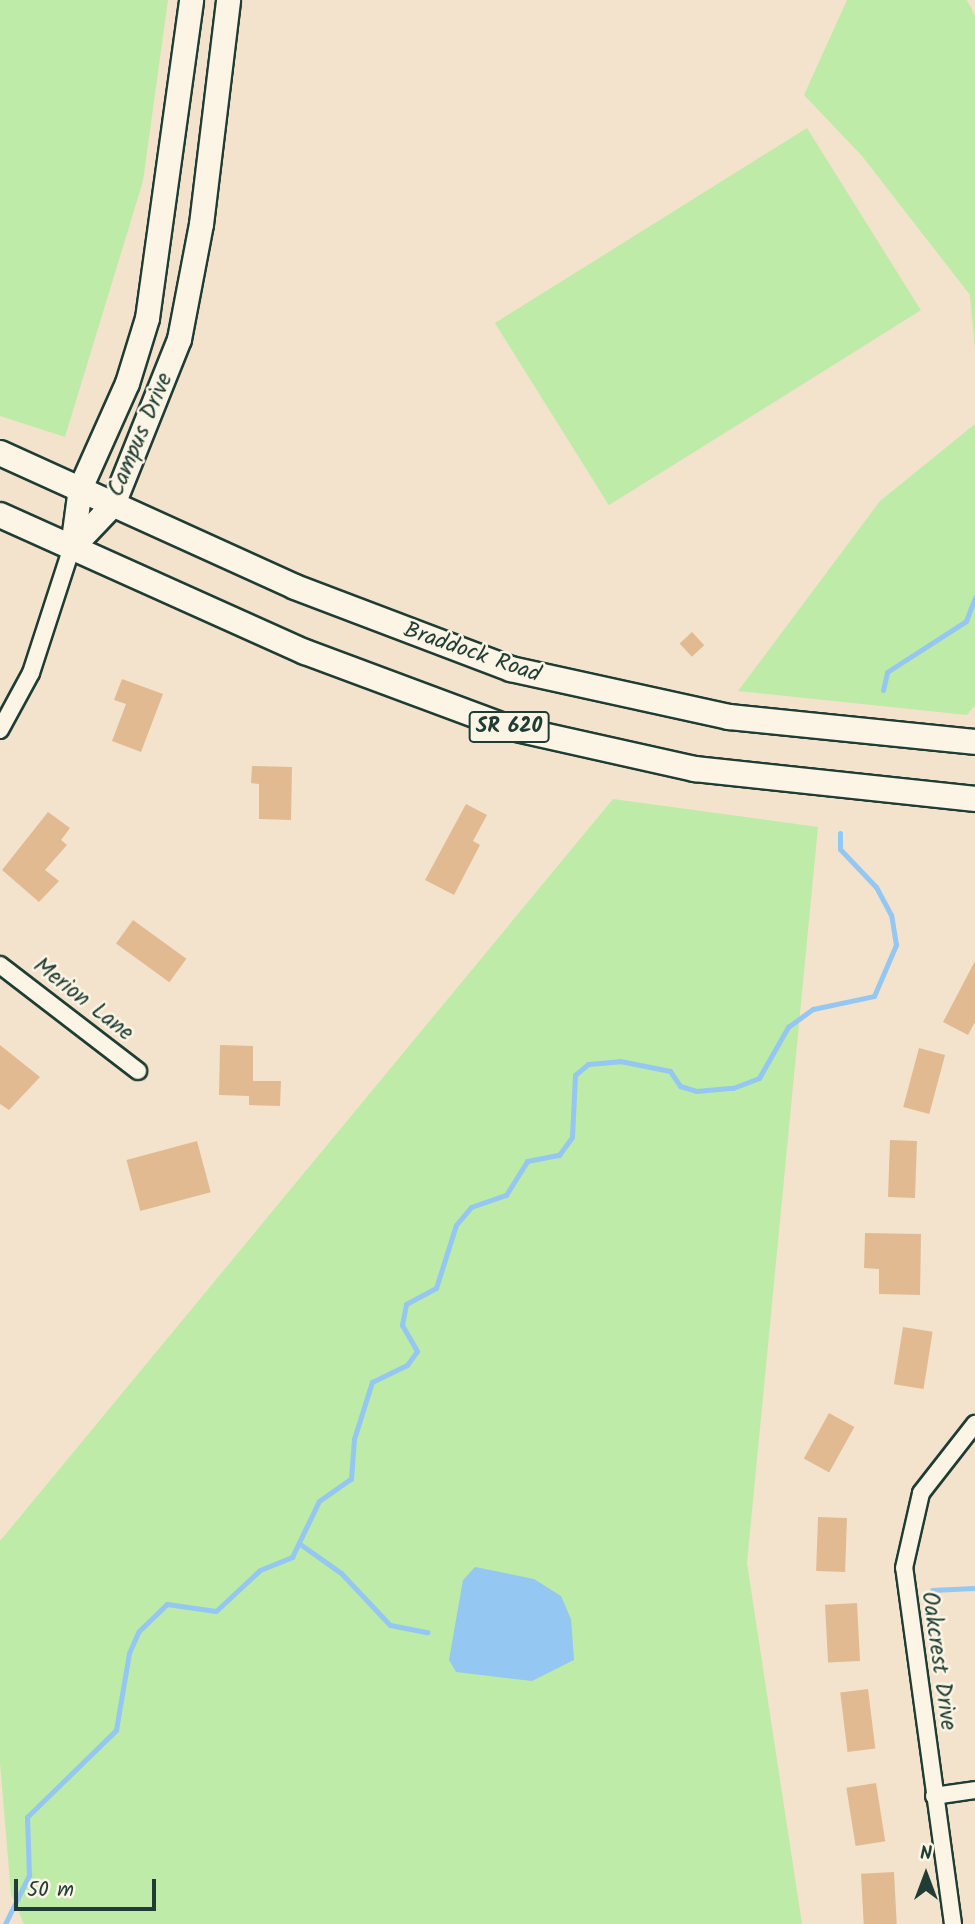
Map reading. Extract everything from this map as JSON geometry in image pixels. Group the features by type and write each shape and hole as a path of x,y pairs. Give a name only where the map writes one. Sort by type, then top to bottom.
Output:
{"main road":[{"name":"Braddock Road","path":"0,453 435,644 585,689 742,719 975,742"},
{"name":"SR 620","path":"0,515 304,652 507,727 695,769 975,799"}],"street":[{"name":"Campus Drive","path":"72,547 80,488 127,383 146,318 191,0"},
{"name":"Campus Drive","path":"72,547 113,504 170,367 187,305 228,0"},
{"path":"0,730 31,673 72,547"},
{"name":"Merion Lane","path":"0,965 138,1071"},
{"name":"Oakcrest Drive","path":"953,1924 904,1568 921,1493 975,1424"},
{"path":"934,1796 975,1790"}],"green space":[{"path":"0,0 168,0 143,181 65,437 0,416"},
{"path":"847,0 967,0 975,16 975,350 970,295 862,156 804,95"},
{"path":"807,128 921,310 609,505 495,323"},
{"path":"975,424 975,705 967,715 738,691 880,501"},
{"path":"613,799 818,827 747,1563 802,1924 24,1924 11,1894 0,1763 0,1541"}],"water":[{"path":"475,1567 534,1579 561,1596 571,1619 574,1660 532,1681 456,1672 449,1660 463,1580"}],"building":[{"path":"692,632 704,645 692,657 680,644"},
{"path":"122,679 163,694 141,752 112,741 126,704 114,700"},
{"path":"252,766 292,767 291,820 259,819 259,784 251,783"},
{"path":"466,804 487,815 473,841 480,845 454,895 425,880"},
{"path":"48,812 70,828 61,840 67,845 45,870 59,881 39,902 2,870"},
{"path":"133,920 186,959 169,982 116,943"},
{"path":"975,961 975,1022 968,1035 943,1022"},
{"path":"0,1045 40,1077 9,1110 0,1104"},
{"path":"220,1045 253,1046 253,1081 281,1081 280,1106 249,1105 249,1096 219,1095"},
{"path":"919,1048 945,1055 929,1114 903,1107"},
{"path":"890,1140 917,1141 915,1198 888,1197"},
{"path":"197,1141 211,1192 140,1211 126,1160"},
{"path":"865,1233 921,1234 920,1295 879,1294 879,1269 864,1268"},
{"path":"903,1327 933,1332 924,1389 894,1384"},
{"path":"829,1413 854,1427 829,1473 804,1458"},
{"path":"818,1517 847,1518 845,1572 816,1571"},
{"path":"857,1603 860,1661 828,1663 825,1605"},
{"path":"868,1689 875,1749 848,1752 840,1692"},
{"path":"876,1783 885,1841 856,1846 846,1788"},
{"path":"894,1872 897,1924 864,1924 861,1874"}],"waterway":[{"path":"883,690 887,672 966,621 975,597"},
{"path":"5,1924 29,1875 27,1817 116,1730 129,1653 139,1631 167,1604 216,1611 260,1570 292,1557 319,1501 351,1479 354,1439 372,1382 407,1365 417,1351 402,1325 406,1304 436,1288 456,1225 471,1207 506,1195 527,1161 559,1155 572,1137 575,1075 588,1064 620,1061 670,1071 680,1086 696,1091 733,1088 759,1078 788,1027 813,1009 874,996 896,945 891,915 876,887 840,849 840,833"},
{"path":"300,1544 341,1573 390,1625 427,1632"},
{"path":"932,1590 975,1588"}]}
